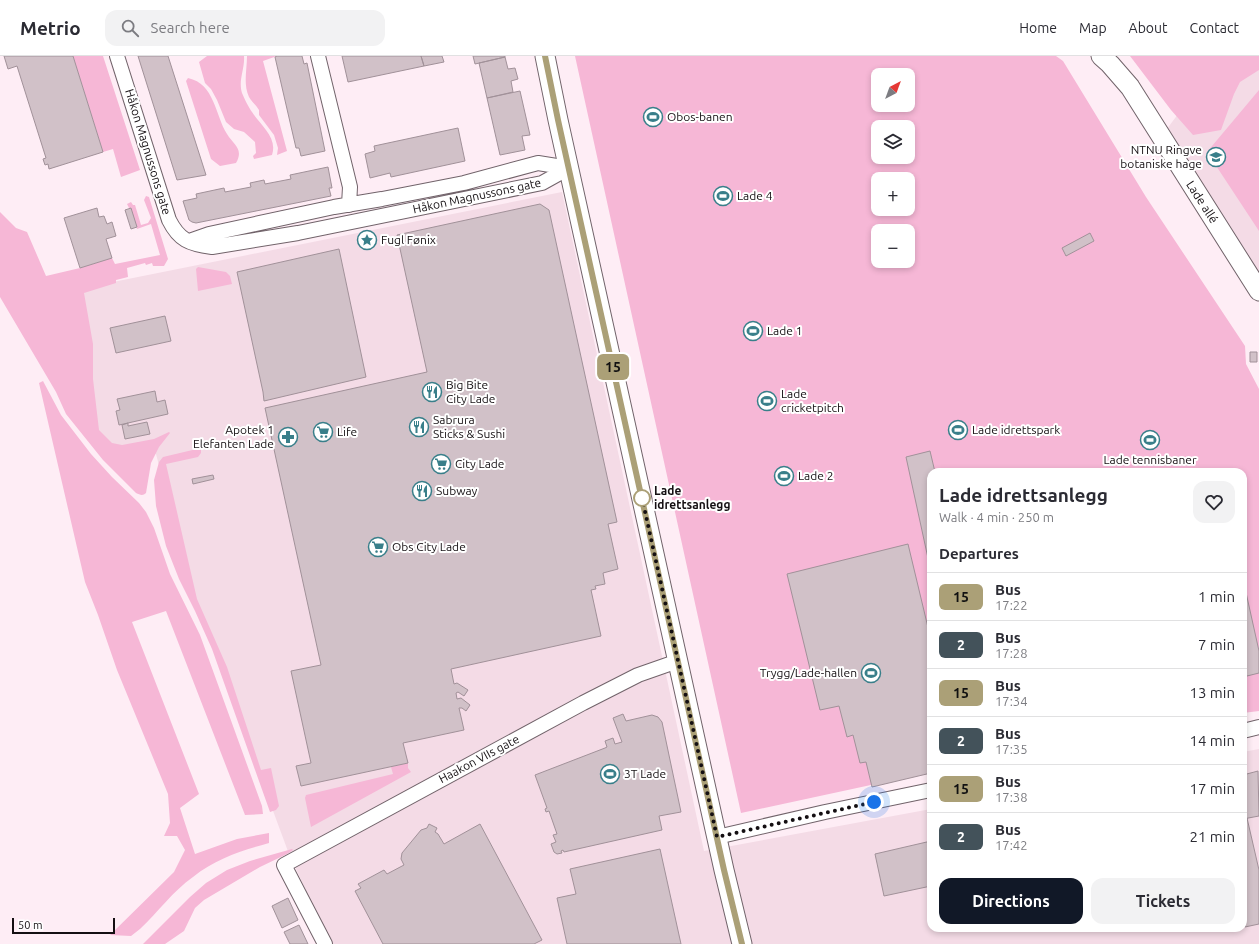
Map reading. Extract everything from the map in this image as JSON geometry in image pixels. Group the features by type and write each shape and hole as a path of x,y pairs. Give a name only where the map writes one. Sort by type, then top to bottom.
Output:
{"main road":[{"path":"545,56 717,837 742,944"},
{"name":"Lade allé","path":"1102,56 1130,87 1259,291"}],"street":[{"name":"Håkon Magnussons gate","path":"118,56 169,220 175,232 181,238 199,246 212,247 298,233 542,183 569,168"},
{"path":"318,56 350,187 349,205"},
{"name":"Håkon Magnussons gate","path":"189,241 209,234 464,183 538,163 569,168"},
{"name":"Haakon VIIs gate","path":"325,944 284,865 583,703 638,675 678,661"},
{"path":"1247,730 1259,727"},
{"path":"717,837 927,791"}],"shaded area":[{"path":"73,56 103,56 140,170 121,177 113,149 103,152"},
{"path":"207,56 244,56 241,79 242,93 255,117 267,132 273,143 272,155 254,159 253,156 256,153 255,142 244,132 234,129 226,122 217,100 211,89 205,83 199,62"},
{"path":"247,56 277,56 263,61 287,151 277,155 278,148 274,135 259,115 259,110 250,99 247,92"},
{"name":"Lade idrettspark","path":"575,56 1056,56 1063,61 1146,197 1245,346 1246,364 1259,389 1259,711 1247,712 1247,468 927,468 927,773 741,813"},
{"path":"1130,56 1259,56 1259,70 1240,82 1221,130 1193,135 1171,110"},
{"name":"NTNU Ringve botaniske hage","path":"1221,56 1259,56 1259,291 1161,137"},
{"path":"188,78 197,81 209,93 227,134 239,151 236,163 220,166 211,159 186,81"},
{"path":"1259,90 1259,231 1207,152"},
{"path":"562,192 704,851 927,810 927,932 1247,932 1247,751 1259,749 1259,944 331,944 289,854 193,595 156,454 98,444 78,289"},
{"path":"146,196 149,197 168,259 164,266 153,266 152,263 146,265 145,263 127,268 128,277 116,280 116,283 84,293 93,344 93,379 99,430 112,443 122,445 154,439 169,432 170,433 159,447 151,463 146,493 141,495 136,493 103,460 66,414 56,392 0,297 0,212 16,228 27,232 46,276 80,268 112,258 115,264 160,255 151,224 137,229 131,208 129,208 127,204 131,202 135,205 141,225 148,223 151,218 144,200"},
{"path":"198,267 226,272 230,276 232,284 198,291 196,269"},
{"path":"43,381 61,415 91,454 146,512 154,528 170,574 200,635 262,806 263,814 245,815 166,611 132,622 199,794 180,808 195,854 237,839 269,833 269,843 239,852 202,870 179,889 140,929 131,936 110,935 174,872 185,850 177,836 164,836 170,823 168,794 117,670 85,582 39,383"},
{"path":"201,448 201,453 198,457 166,464 197,599 227,667 261,770 271,768 279,806 276,810 270,812 212,649 179,579 166,546 156,506 154,480 159,462 163,457"},
{"path":"408,763 408,768 411,772 311,827 305,798 306,795 393,774 391,767"},
{"path":"292,849 293,850 287,854 260,867 204,900 195,908 184,931 165,944 143,944 206,883 227,870 250,861"}],"building":[{"path":"4,56 73,56 103,152 49,169 48,164 45,165 43,159 46,158 17,66 8,69"},
{"path":"138,56 168,56 206,175 177,180"},
{"path":"302,56 304,64 307,63 325,151 301,156 299,148 296,148 275,57"},
{"path":"342,56 421,56 424,66 348,82"},
{"path":"421,56 442,56 444,62 424,66"},
{"path":"473,56 505,56 505,57 475,64"},
{"path":"505,57 508,69 515,68 518,79 511,81 513,92 487,98 479,63"},
{"path":"520,91 530,135 522,136 525,150 500,155 487,98"},
{"path":"458,128 465,161 391,177 390,173 370,178 365,154 375,151 374,146"},
{"path":"328,167 332,188 329,188 331,196 196,223 189,220 183,201 197,198 196,194 224,188 225,192 251,187 250,183 264,180 265,184 291,179 290,175"},
{"name":"City Lade","path":"540,204 549,210 617,522 608,524 618,569 603,573 605,584 595,586 596,589 591,590 601,636 451,669 454,684 457,683 468,690 464,696 458,692 456,693 457,699 461,698 470,705 466,711 459,708 464,730 403,743 408,763 301,786 296,766 311,763 291,671 321,665 265,408 427,372 397,235"},
{"path":"97,208 99,217 104,216 107,224 112,222 116,236 106,239 112,258 80,268 64,218"},
{"path":"131,208 137,227 131,229 125,210"},
{"path":"1090,233 1094,241 1066,256 1062,248"},
{"path":"339,249 366,377 264,401 237,272"},
{"path":"165,316 171,341 116,353 110,328"},
{"path":"1250,352 1257,352 1257,362 1250,362"},
{"path":"155,391 157,402 165,400 168,414 119,425 116,411 120,410 117,399"},
{"path":"147,422 150,434 125,439 122,425 128,423 128,426"},
{"path":"930,451 934,468 927,468 927,554 906,457"},
{"path":"213,475 214,479 193,484 192,479"},
{"name":"Trygg/Lade-hallen","path":"908,544 927,623 927,774 872,787 866,762 860,763 853,735 847,737 839,706 820,710 787,574"},
{"path":"1247,597 1259,651 1259,673 1247,676"},
{"path":"623,714 626,721 652,715 658,717 662,722 681,812 659,816 662,830 564,852 563,850 561,851 562,853 557,854 554,852 551,844 556,842 553,835 557,834 549,811 546,812 545,809 547,808 535,775 605,748 607,747 605,741 613,738 615,744 622,742 613,718"},
{"path":"1258,771 1259,816 1247,818 1247,774"},
{"path":"1247,818 1259,870 1259,924 1247,927"},
{"path":"429,824 437,828 435,832 444,844 480,824 542,940 534,944 383,944 355,891 361,888 358,884 384,870 387,874 404,865 401,859 402,853 421,830 427,828"},
{"path":"927,842 927,887 884,896 875,854"},
{"path":"660,849 681,944 567,944 557,898 576,894 570,869"},
{"path":"288,898 298,920 282,928 272,906"},
{"path":"299,925 308,944 290,944 284,932"}],"bus line":[{"name":"15","path":"545,56 724,870 742,944"}],"place":[{"name":"Obos-banen","path":"653,117"},
{"name":"NTNU Ringve botaniske hage","path":"1216,157"},
{"name":"Lade 4","path":"723,196"},
{"name":"Fugl Fønix","path":"367,240"},
{"name":"Lade 1","path":"753,331"},
{"name":"Big Bite City Lade","path":"432,392"},
{"name":"Lade cricketpitch","path":"767,401"},
{"name":"Sabrura Sticks & Sushi","path":"419,427"},
{"name":"Lade idrettspark","path":"958,430"},
{"name":"Life","path":"323,432"},
{"name":"Apotek 1 Elefanten Lade","path":"288,437"},
{"name":"Lade tennisbaner","path":"1150,440"},
{"name":"City Lade","path":"441,464"},
{"name":"Lade 2","path":"784,476"},
{"name":"Subway","path":"422,491"},
{"name":"Lade idrettsanlegg","path":"642,498"},
{"name":"Obs City Lade","path":"378,547"},
{"name":"Trygg/Lade-hallen","path":"871,673"},
{"name":"3T Lade","path":"610,774"}],"route":[{"path":"642,498 717,837 810,815 874,802"}]}
